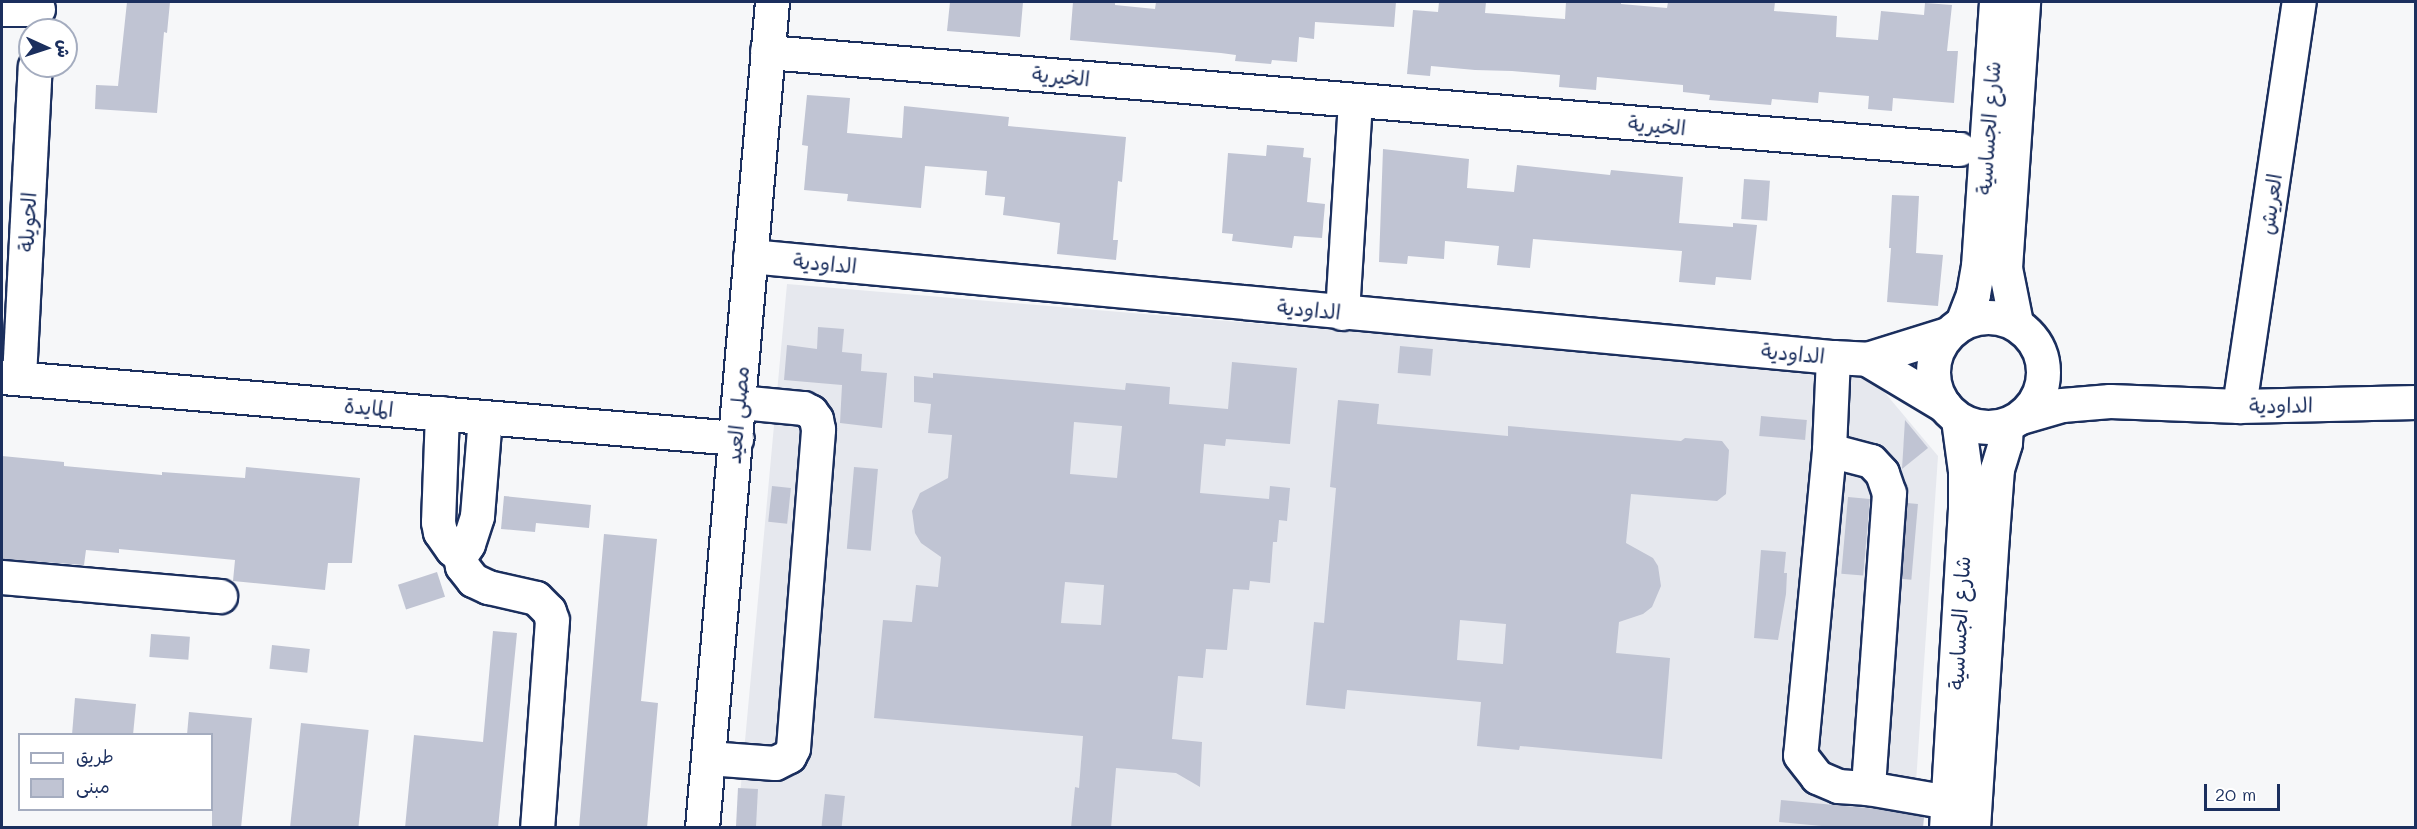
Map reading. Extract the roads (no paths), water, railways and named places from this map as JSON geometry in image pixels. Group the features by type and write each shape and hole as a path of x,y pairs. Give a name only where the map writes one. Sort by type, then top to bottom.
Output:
{"street":[{"path":"2,2 2,8 37,13"},
{"name":"مصلى العيد","path":"702,828 772,2"},
{"name":"شارع الجساسية","path":"1954,329 1973,294 1978,266 1996,2"},
{"name":"شارع الجساسية","path":"2016,323 2005,268 2023,2"},
{"name":"العريش","path":"2239,406 2299,2"},
{"name":"الخيرية","path":"767,52 1959,149"},
{"name":"الحويلة","path":"10,377 34,78"},
{"path":"1342,313 1355,101"},
{"name":"الداودية","path":"750,256 1833,357 1867,359 1954,329"},
{"path":"1979,317 1998,317 2016,323 2029,334 2038,348 2043,365 2043,380 2039,394 2014,421 1990,428 1973,426 1951,412 1935,388 1932,369 1937,351 1954,329 1979,317"},
{"path":"1833,357 1829,450 1800,755 1816,777 1838,786 1868,788 1947,815"},
{"name":"الداودية","path":"1867,359 1951,412"},
{"name":"الداودية","path":"2043,365 2072,387 2110,401"},
{"name":"المايدة","path":"10,377 736,438"},
{"name":"الداودية","path":"2014,421 2062,405 2110,401 2239,406 2415,402"},
{"path":"708,758 775,763 789,756 793,748 818,429 816,419 803,408 738,402"},
{"name":"شارع الجساسية","path":"1947,815 1965,512 1965,471 1951,412"},
{"path":"442,413 438,522 446,541 460,556 462,566 473,580 488,587 536,598 549,611 552,620 537,828"},
{"path":"460,556 468,544 477,516 485,417"},
{"name":"شارع الجساسية","path":"1973,828 1997,469 2014,421"},
{"path":"1829,450 1871,461 1882,473 1889,493 1868,788"},
{"path":"2,577 220,596"}]}
